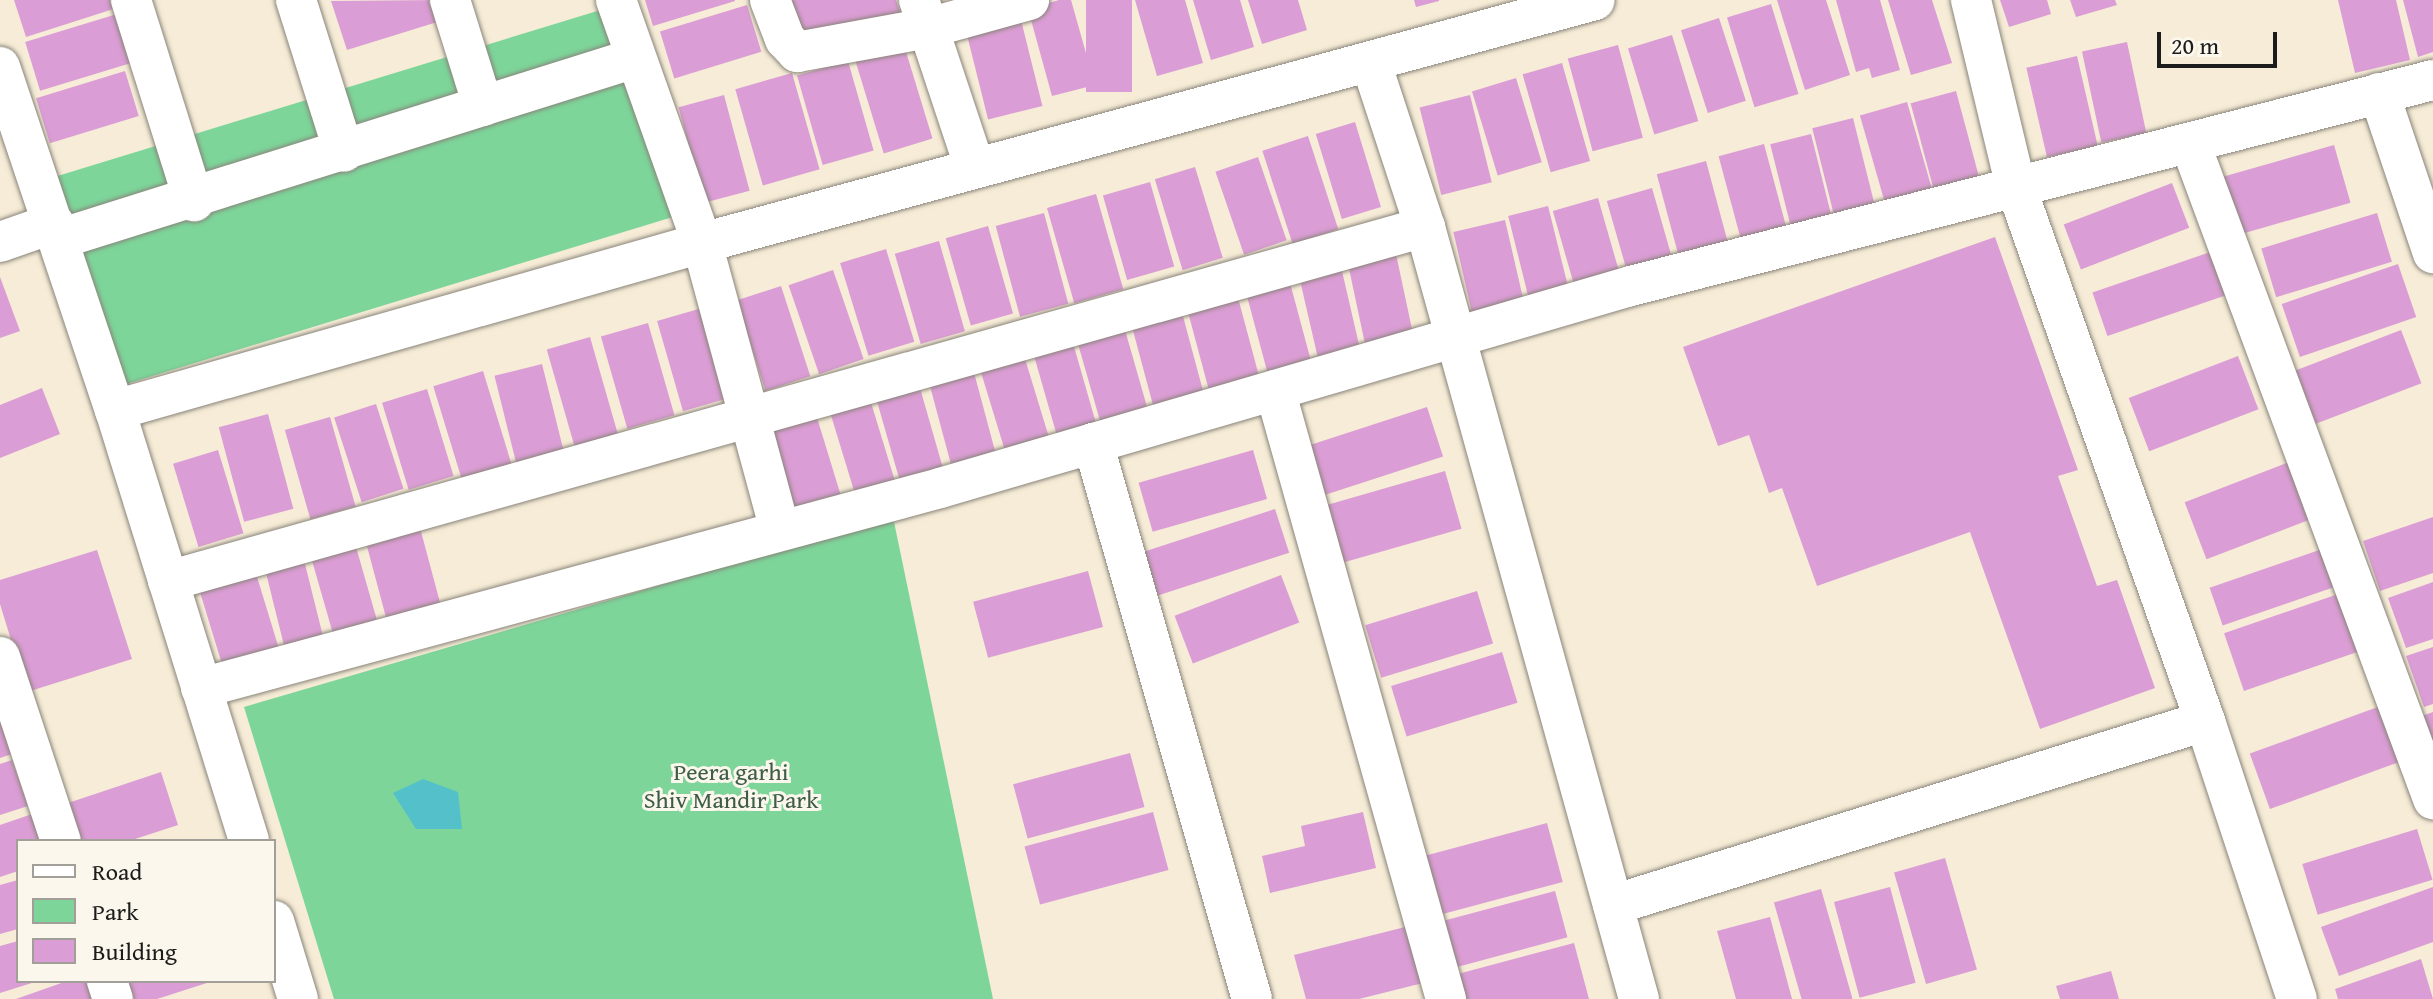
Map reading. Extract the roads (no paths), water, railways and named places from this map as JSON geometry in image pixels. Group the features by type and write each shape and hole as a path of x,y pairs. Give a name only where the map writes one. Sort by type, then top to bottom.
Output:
{"street":[{"path":"131,0 194,201"},
{"path":"296,0 344,152"},
{"path":"450,0 483,106"},
{"path":"616,0 702,243 780,531"},
{"path":"770,0 785,39 797,52 924,14 1029,0"},
{"path":"115,410 702,243 1371,63 1490,14 1595,0"},
{"path":"1971,0 2016,187 2205,721 2297,999"},
{"path":"924,14 975,168"},
{"path":"0,242 194,201 635,58"},
{"path":"1371,63 1425,227 1639,999"},
{"path":"0,67 115,410 248,839"},
{"path":"201,688 780,531 1456,338 2016,187 2433,80"},
{"path":"2379,93 2433,253"},
{"path":"2190,143 2433,799"},
{"path":"168,581 1425,227"},
{"path":"1275,390 1446,999"},
{"path":"1093,443 1252,999"},
{"path":"0,657 60,839"},
{"path":"1613,905 2205,721"},
{"path":"276,928 298,999"}],"water":[{"path":"423,779 458,792 462,829 416,829 393,793"}],"park label":[{"name":"Peera garhi Shiv Mandir Park","path":"731,786"}]}
